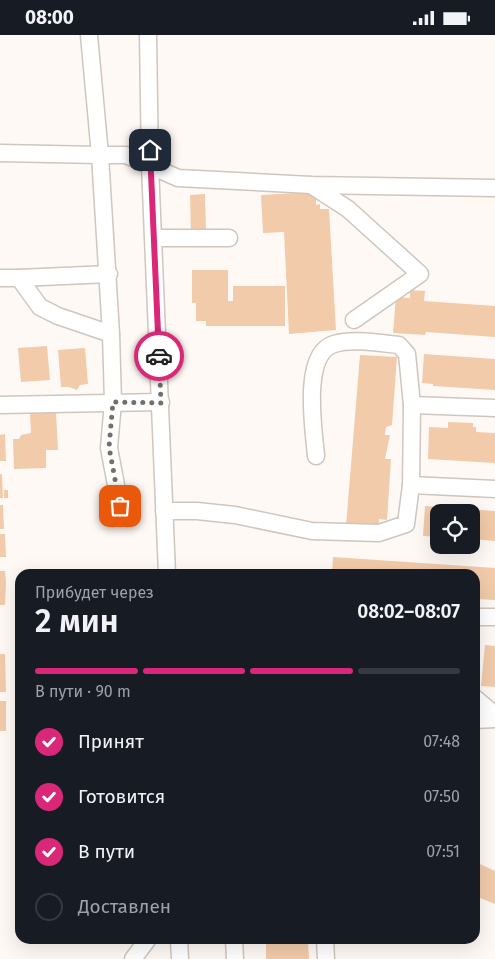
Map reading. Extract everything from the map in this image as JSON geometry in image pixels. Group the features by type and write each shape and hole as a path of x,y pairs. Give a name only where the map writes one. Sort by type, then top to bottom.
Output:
{"street":[{"path":"89,35 109,275 113,402 109,447 120,506"},
{"path":"148,35 150,166 167,569"},
{"path":"126,155 150,135"},
{"path":"0,153 126,155 178,178 311,185 495,188"},
{"path":"311,185 348,209 420,274 354,320"},
{"path":"154,238 229,238"},
{"path":"0,278 109,275"},
{"path":"19,278 40,307 58,317 111,334"},
{"path":"164,511 197,511 235,515 312,531 379,533 406,524 411,485 412,405 408,354 399,345 356,342 332,344 323,352 313,371 312,408 316,457"},
{"path":"0,405 113,402 161,403"},
{"path":"412,405 495,409"},
{"path":"411,485 495,489"},
{"path":"480,617 495,617"},
{"path":"480,702 495,715"},
{"path":"480,720 495,719"},
{"path":"133,959 144,944"},
{"path":"179,944 180,959"},
{"path":"234,944 235,959"},
{"path":"325,944 326,959"}],"building":[{"path":"316,192 316,205 320,204 320,209 329,209 336,330 289,334 284,232 263,233 261,195"},
{"path":"205,194 206,232 191,233 190,195"},
{"path":"192,270 228,270 228,301 233,301 233,286 285,286 285,326 206,326 206,321 196,321 196,303 192,303"},
{"path":"410,290 425,291 424,301 495,306 495,337 426,332 425,335 393,333 396,297 410,298"},
{"path":"47,346 50,380 21,382 18,348"},
{"path":"85,348 88,384 80,385 77,390 61,387 58,350"},
{"path":"424,354 495,359 495,390 433,386 433,384 422,383"},
{"path":"360,355 397,357 392,425 386,427 385,435 390,435 385,459 391,459 387,520 379,519 379,529 346,526"},
{"path":"56,412 58,450 46,450 46,468 14,469 13,439 19,439 21,435 31,433 30,413"},
{"path":"448,422 473,423 473,427 476,427 476,432 495,433 495,463 428,459 429,427 448,428"},
{"path":"5,434 6,461 0,461 0,435"},
{"path":"0,474 2,474 3,498 0,498"},
{"path":"4,490 8,490 8,498 4,498"},
{"path":"0,505 3,505 4,529 0,529"},
{"path":"425,506 430,506 430,536 423,536"},
{"path":"480,510 495,511 495,541 480,540"},
{"path":"0,534 5,534 6,557 0,557"},
{"path":"333,557 495,568 495,600 480,599 480,569 332,569"},
{"path":"0,571 5,571 5,605 0,605"},
{"path":"485,645 495,646 495,687 481,686"},
{"path":"0,654 5,654 6,692 0,692"},
{"path":"0,701 6,701 6,731 0,731"},
{"path":"480,864 495,871 495,904 480,898"},
{"path":"266,944 308,944 309,959 266,959"}],"way so far":[{"path":"120,506 109,447 113,402 161,403 159,356"}],"route":[{"path":"150,150 159,356"}]}
